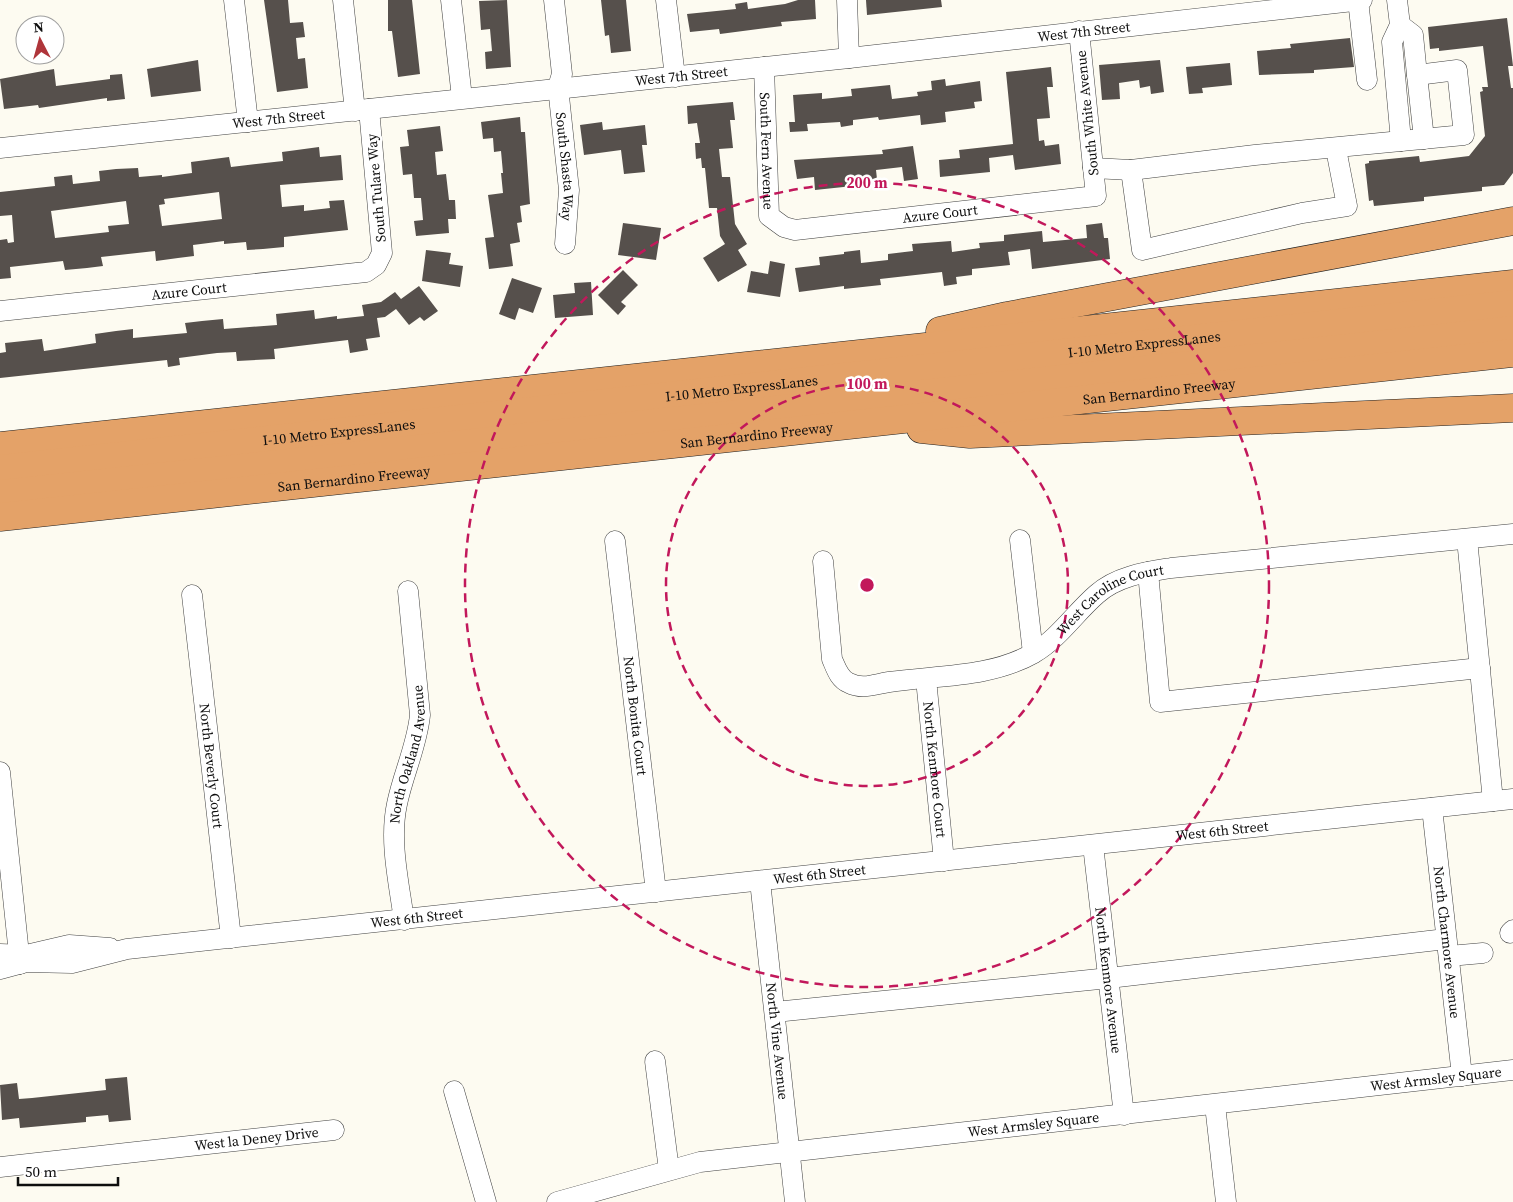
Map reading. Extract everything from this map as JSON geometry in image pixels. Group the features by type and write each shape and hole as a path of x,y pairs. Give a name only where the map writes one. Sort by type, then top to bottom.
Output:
{"highway":[{"path":"806,360 1007,316 1513,221"},
{"path":"0,446 1513,284"},
{"name":"I-10 Metro ExpressLanes","path":"0,469 1513,304"},
{"name":"I-10 Metro ExpressLanes","path":"0,494 1513,330"},
{"name":"San Bernardino Freeway","path":"0,517 1513,353"},
{"path":"868,422 970,434 1513,408"}],"street":[{"path":"234,0 248,122"},
{"name":"South Tulare Way","path":"343,0 362,110 382,253 376,265"},
{"path":"451,0 462,98"},
{"name":"South Shasta Way","path":"554,0 562,74 558,88 569,190 565,244"},
{"path":"666,0 675,76"},
{"path":"847,0 849,58"},
{"path":"1358,0 1367,80"},
{"name":"West 7th Street","path":"0,148 849,58 1362,0"},
{"path":"1397,0 1400,25 1392,42 1401,141"},
{"path":"1400,25 1413,35 1424,139"},
{"name":"South White Avenue","path":"1079,31 1096,196"},
{"name":"South Fern Avenue","path":"764,67 769,216 784,227"},
{"path":"1093,168 1131,170 1256,155 1336,149 1464,135 1457,70 1417,75"},
{"path":"1131,170 1142,250 1302,213 1346,206 1336,149"},
{"name":"Azure Court","path":"784,227 795,230 1096,196"},
{"name":"Azure Court","path":"0,311 366,272 376,265"},
{"name":"West Caroline Court","path":"823,561 832,659 838,674 847,683 863,687 1004,666 1033,654 1052,640 1098,593 1117,581 1148,572 1513,534"},
{"path":"1467,539 1493,801"},
{"path":"1020,540 1033,654"},
{"name":"North Bonita Court","path":"615,541 656,892"},
{"path":"1148,572 1160,702 1480,668"},
{"name":"North Oakland Avenue","path":"404,920 394,838 396,806 418,735 420,715 408,591"},
{"name":"North Beverly Court","path":"192,595 231,938"},
{"name":"North Kenmore Court","path":"926,679 944,862"},
{"path":"0,772 13,958"},
{"name":"West 6th Street","path":"0,969 13,958 26,962 72,963 127,949 1513,799"},
{"name":"North Charmore Avenue","path":"1432,808 1462,1076"},
{"name":"North Kenmore Avenue","path":"1093,845 1124,1115"},
{"name":"North Vine Avenue","path":"760,881 795,1202"},
{"path":"775,1012 1109,978 1448,948 1483,952"},
{"path":"655,1061 669,1170"},
{"name":"West Armsley Square","path":"557,1202 700,1162 1513,1070"},
{"path":"454,1091 486,1202"},
{"path":"1215,1105 1226,1202"},
{"name":"West la Deney Drive","path":"0,1167 334,1130"}],"building":[{"path":"264,0 288,0 290,23 303,22 305,37 296,38 298,59 305,58 308,88 277,92"},
{"path":"388,0 412,0 420,74 398,77 392,31 388,31"},
{"path":"507,0 511,67 486,69 485,52 492,51 490,29 481,30 479,1"},
{"path":"601,0 626,0 631,51 611,53 609,35 605,36"},
{"path":"798,0 815,0 816,19 781,22 782,26 720,34 719,29 690,32 687,14 736,9 735,4 747,2 748,9 785,4"},
{"path":"866,0 941,0 942,7 867,15"},
{"path":"1507,18 1513,66 1508,66 1511,88 1513,88 1513,173 1504,185 1482,187 1482,191 1424,197 1424,201 1374,206 1373,200 1369,201 1365,164 1369,163 1369,161 1419,156 1420,162 1469,156 1485,136 1480,92 1483,91 1482,87 1488,87 1483,46 1439,51 1439,48 1430,49 1428,27"},
{"path":"1350,38 1354,67 1314,70 1314,73 1259,75 1257,51 1291,48 1290,44"},
{"path":"198,60 201,91 151,97 147,69"},
{"path":"1160,60 1164,92 1151,94 1150,86 1140,88 1139,80 1119,83 1120,99 1102,100 1099,65"},
{"path":"1230,63 1232,85 1202,88 1203,93 1189,94 1186,67"},
{"path":"1051,67 1053,87 1047,87 1050,118 1037,119 1039,141 1044,140 1045,146 1059,144 1061,164 1015,170 1013,155 989,158 990,172 940,177 939,160 960,158 959,150 1013,144 1006,72"},
{"path":"54,69 56,86 110,79 110,75 122,74 125,99 107,101 107,98 39,108 38,105 4,109 0,79"},
{"path":"945,79 946,86 980,81 982,101 974,102 975,108 945,112 946,122 921,125 920,115 879,120 878,117 853,120 853,125 841,127 840,122 807,124 808,131 790,132 789,122 795,122 793,95 822,93 822,99 852,96 851,89 890,85 892,99 918,96 917,92 932,90 931,81"},
{"path":"733,102 735,120 730,120 733,148 719,149 722,177 730,177 735,224 747,244 738,250 747,265 718,282 703,258 725,244 720,236 717,208 709,208 705,168 702,168 701,158 696,159 695,143 700,143 697,123 688,124 687,106"},
{"path":"520,117 521,132 525,132 530,204 520,206 522,222 517,223 520,242 510,244 513,266 489,269 485,238 494,237 488,195 503,193 501,173 503,173 501,151 494,152 493,138 483,139 481,122"},
{"path":"602,122 603,130 645,125 647,145 642,145 645,172 624,174 621,150 584,155 580,125"},
{"path":"440,126 443,151 435,152 437,175 446,174 449,200 455,200 456,219 448,219 449,233 416,236 414,221 423,220 421,198 414,198 412,174 403,175 400,147 409,146 407,130"},
{"path":"913,146 918,179 904,181 902,167 876,170 877,179 853,181 853,186 815,190 814,177 797,179 794,160 883,154 882,150"},
{"path":"319,147 320,157 341,155 343,180 280,185 282,207 304,205 304,211 330,208 329,201 344,200 348,230 284,237 284,247 247,250 246,242 224,244 224,241 193,245 194,256 156,261 155,251 101,257 103,266 87,268 65,270 63,261 10,267 11,278 0,279 0,240 7,239 8,243 14,242 12,215 0,216 0,192 55,186 54,177 72,175 73,184 100,181 99,171 116,169 138,168 139,177 162,175 162,177 192,173 191,162 229,157 231,167 283,161 282,152","holes":["219,192 222,219 162,226 159,205 165,204 164,199","126,201 129,224 108,226 109,232 55,238 51,211"]},
{"path":"623,223 661,228 656,260 618,255"},
{"path":"1102,223 1104,238 1108,238 1110,259 1032,269 1030,249 1008,252 1010,265 972,269 972,275 956,277 957,284 944,286 942,272 880,279 881,285 844,289 844,286 799,292 795,268 820,265 819,257 860,250 861,263 888,260 888,254 913,251 912,244 951,241 952,252 980,248 979,243 1004,241 1004,235 1042,231 1043,242 1087,238 1086,225"},
{"path":"426,250 451,253 449,264 463,266 460,287 422,281"},
{"path":"770,261 785,264 780,297 747,292 751,271 768,274"},
{"path":"623,270 638,285 621,302 626,306 618,315 598,295"},
{"path":"512,278 542,288 533,313 519,308 515,320 499,314"},
{"path":"591,282 593,315 555,318 553,295 575,293 574,283"},
{"path":"419,286 438,311 424,321 420,317 409,325 396,309 385,317 377,318 380,337 366,339 368,350 350,353 348,340 274,349 275,359 237,361 236,352 217,353 179,358 180,365 168,367 167,360 0,378 0,353 6,352 5,343 42,339 44,351 96,343 95,334 116,331 133,329 133,338 187,333 185,323 202,321 223,319 224,329 277,325 276,314 314,310 315,319 337,316 337,319 364,316 362,305 381,302 395,292 401,299"},
{"path":"127,1077 131,1120 109,1122 108,1115 86,1117 86,1122 20,1128 19,1118 2,1120 0,1085 17,1083 19,1099 106,1090 105,1079"}]}
